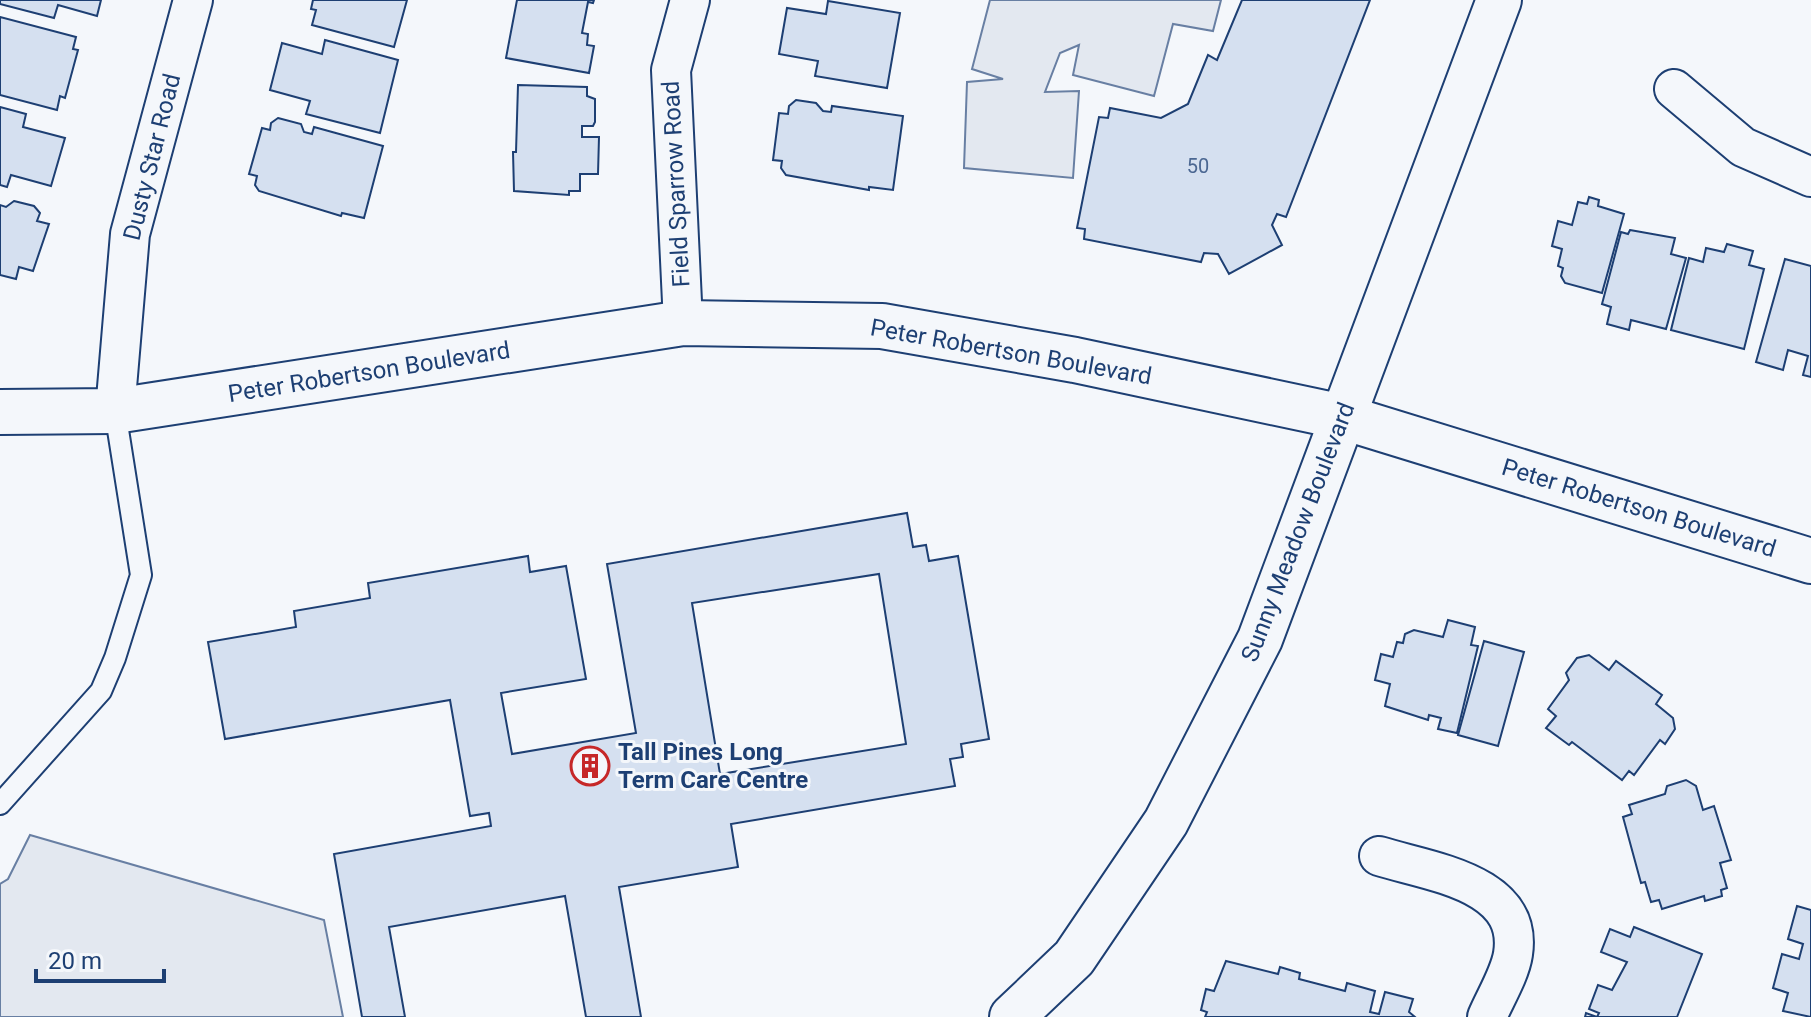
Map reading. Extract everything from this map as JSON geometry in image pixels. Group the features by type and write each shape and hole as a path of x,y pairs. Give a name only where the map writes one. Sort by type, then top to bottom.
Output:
{"street":[{"name":"Dusty Star Road","path":"115,411 130,234 193,0"},
{"name":"Field Sparrow Road","path":"683,323 671,70 690,0"},
{"name":"Sunny Meadow Boulevard","path":"1012,1017 1074,958 1166,822 1260,639 1499,0"},
{"path":"1674,89 1743,147 1811,177"},
{"name":"Peter Robertson Boulevard","path":"0,412 115,411 683,323 882,326 1075,360 1343,417 1811,561"},
{"path":"1379,856 1487,891 1510,915 1513,954 1487,1017"}],"lane":[{"path":"0,804 101,691 115,658 141,575 115,411"}],"shaded area":[{"path":"990,0 1221,0 1213,31 1173,24 1154,96 1073,75 1079,45 1060,53 1045,92 1079,91 1073,178 964,168 967,82 1003,79 972,69"},
{"path":"30,835 324,920 343,1017 0,1017 0,884 8,879"}],"building":[{"path":"0,0 101,0 97,16 58,5 54,18 0,4"},
{"path":"313,0 407,0 394,47 312,25 316,10 311,9"},
{"path":"517,0 594,0 593,3 588,2 582,33 588,34 587,45 594,46 589,73 506,58"},
{"path":"1242,0 1370,0 1286,217 1277,214 1272,225 1282,245 1229,274 1218,254 1204,253 1201,262 1084,239 1085,229 1077,228 1099,117 1108,118 1110,108 1161,118 1188,104 1208,55 1217,60"},
{"path":"828,1 900,13 887,88 815,76 818,61 779,54 787,8 826,14"},
{"path":"0,17 76,37 73,49 78,50 65,98 60,96 57,110 0,95"},
{"path":"325,40 398,60 380,133 306,114 310,101 270,90 282,43 322,54"},
{"path":"518,85 587,87 587,96 595,99 595,122 593,126 582,126 582,137 599,137 598,174 580,174 580,191 569,191 569,195 514,191 513,152 516,152"},
{"path":"796,100 816,103 823,111 831,112 832,106 903,116 893,190 869,187 869,190 786,175 781,168 782,161 773,160 779,113 788,114 789,106"},
{"path":"0,107 26,114 23,127 65,138 51,186 11,175 7,187 0,185"},
{"path":"278,118 301,124 304,132 312,134 314,127 383,146 364,218 342,213 341,216 259,191 255,185 257,176 249,174 262,128 270,130 271,123"},
{"path":"1589,197 1599,200 1598,206 1624,214 1602,293 1565,283 1561,276 1563,268 1558,266 1562,249 1552,246 1558,221 1572,225 1578,202 1587,204"},
{"path":"14,201 34,206 40,213 37,221 49,224 33,271 19,267 16,279 0,275 0,205 6,207"},
{"path":"1630,230 1675,238 1671,254 1686,258 1666,329 1631,320 1629,330 1607,324 1611,307 1602,304 1621,232 1628,234"},
{"path":"1727,244 1753,251 1749,265 1764,269 1744,349 1671,330 1689,258 1703,262 1706,248 1724,252"},
{"path":"1785,259 1811,266 1811,377 1803,375 1808,356 1788,350 1783,370 1756,362"},
{"name":"Tall Pines Long Term Care Centre","path":"907,513 913,547 926,545 929,561 958,556 989,739 961,744 963,757 950,759 955,786 731,824 738,867 619,887 641,1017 586,1017 565,896 389,927 405,1017 362,1017 334,854 491,826 489,813 470,816 450,700 225,739 208,642 296,627 294,611 370,598 368,583 528,556 530,572 566,566 586,679 501,693 512,754 636,733 607,564","holes":["879,574 906,744 720,774 692,603"]},
{"path":"1448,620 1475,627 1471,645 1478,646 1457,733 1438,729 1441,718 1429,715 1428,720 1385,706 1390,684 1375,680 1381,654 1393,657 1397,642 1403,643 1405,634 1414,630 1443,637"},
{"path":"1484,641 1524,652 1498,746 1458,735"},
{"path":"1589,655 1609,670 1616,661 1662,695 1656,704 1673,718 1675,729 1665,744 1660,740 1634,775 1629,771 1622,780 1572,742 1569,745 1546,728 1556,716 1548,709 1569,680 1566,673 1577,658"},
{"path":"1686,780 1696,786 1703,810 1714,806 1731,860 1720,863 1727,888 1721,890 1722,896 1705,901 1704,896 1662,909 1659,900 1651,902 1645,882 1641,883 1623,817 1632,814 1629,805 1665,794 1667,786"},
{"path":"1797,906 1811,910 1811,1017 1783,1011 1788,993 1773,988 1782,954 1799,959 1803,944 1788,939"},
{"path":"1634,927 1702,954 1677,1017 1597,1017 1599,1013 1589,1009 1598,985 1612,990 1627,962 1601,952 1610,929 1630,937"},
{"path":"1226,961 1278,974 1280,967 1300,973 1299,979 1345,991 1347,983 1375,991 1370,1012 1379,1014 1385,992 1413,999 1409,1012 1415,1017 1205,1017 1207,1012 1201,1010 1206,989 1214,991"}],"place":[{"name":"Tall Pines Long Term Care Centre","path":"590,766"}]}
